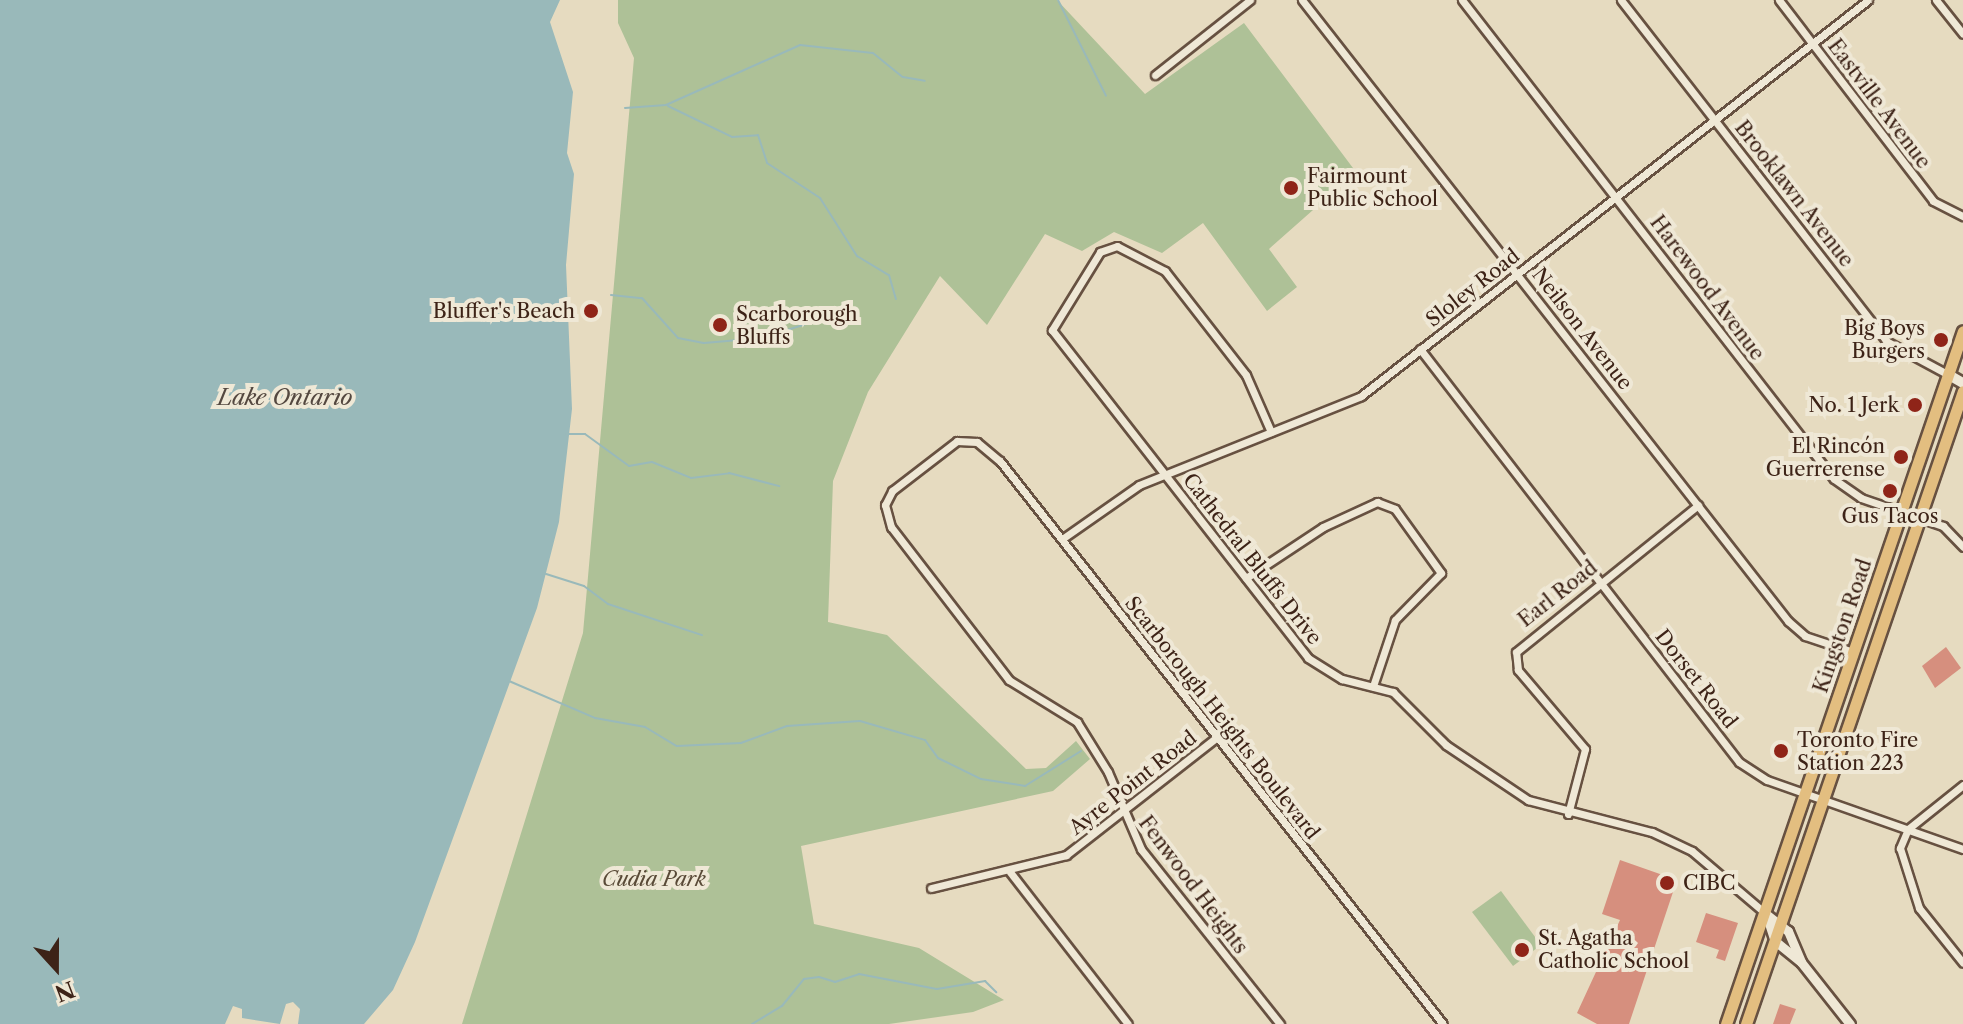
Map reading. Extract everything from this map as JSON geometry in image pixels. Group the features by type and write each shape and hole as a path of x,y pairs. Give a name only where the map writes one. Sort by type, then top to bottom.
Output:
{"main road":[{"name":"Kingston Road","path":"1726,1024 1963,331"},
{"path":"1949,375 1963,371"},
{"path":"1949,375 1963,383"},
{"name":"Kingston Road","path":"1746,1024 1963,391"}],"street":[{"path":"1155,75 1250,0"},
{"name":"Neilson Avenue","path":"1302,0 1798,632 1853,652"},
{"name":"Harewood Avenue","path":"1462,0 1834,479 1846,492 1943,526 1963,547"},
{"name":"Brooklawn Avenue","path":"1621,0 1886,341 1949,375"},
{"name":"Eastville Avenue","path":"1779,0 1933,201 1963,216"},
{"name":"Sloley Road","path":"1062,539 1118,496 1164,474 1353,401 1868,0"},
{"path":"1936,0 1963,34"},
{"name":"Cathedral Bluffs Drive","path":"1271,432 1246,375 1165,271 1110,245 1050,325 1246,578 1324,672 1393,692 1446,745 1512,790 1568,814 1637,828 1681,845 1766,914"},
{"name":"Dorset Road","path":"1420,349 1739,762 1761,777 1963,849"},
{"name":"Scarborough Heights Boulevard","path":"885,505 903,478 969,440 991,450 1443,1024"},
{"path":"1246,578 1312,532 1377,502 1395,509 1441,573 1395,620 1373,686"},
{"name":"Fenwood Heights","path":"885,505 900,539 1009,680 1077,722 1108,772 1121,813 1141,849 1280,1024"},
{"name":"Earl Road","path":"1568,814 1585,749 1514,661 1521,643 1698,505"},
{"name":"Ayre Point Road","path":"931,888 1010,872 1066,855 1216,738"},
{"path":"1963,785 1908,829 1900,857 1914,898 1963,963"},
{"path":"1010,872 1128,1024"},
{"path":"1766,914 1779,924 1801,962 1850,1024"},
{"path":"1766,914 1775,941 1801,962"}],"green space":[{"name":"Cudia Park","path":"618,0 1057,0 1145,94 1244,23 1356,172 1269,249 1297,287 1267,311 1203,223 1162,253 1114,232 1082,251 1045,234 987,325 940,276 868,392 833,481 828,622 887,635 1026,769 1046,768 1076,741 1090,759 1053,791 801,846 814,924 919,948 1004,1000 973,1012 889,1024 462,1024 583,633 634,58 618,23"},
{"path":"1501,891 1541,945 1513,966 1472,912"}],"water":[{"name":"Lake Ontario","path":"0,0 560,0 550,22 573,92 567,153 574,174 566,265 572,409 559,522 537,608 415,942 393,990 364,1024 298,1024 300,1009 293,1002 286,1004 280,1024 242,1018 242,1009 233,1006 225,1024 0,1024"}],"building":[{"path":"1946,647 1961,668 1935,688 1922,666"},
{"path":"1620,860 1677,880 1629,1024 1597,1024 1577,1013 1620,920 1602,914"},
{"path":"1706,913 1738,923 1725,961 1716,958 1719,950 1696,942"},
{"path":"1780,1004 1796,1009 1790,1024 1773,1024"}],"waterway":[{"path":"1058,0 1106,96"},
{"path":"625,108 666,105 800,45 873,53 903,77 925,81"},
{"path":"668,106 732,137 758,135 767,163 820,198 857,256 889,275 896,299"},
{"path":"611,295 642,298 678,338 704,343 762,338 825,318 847,323"},
{"path":"566,434 585,434 629,466 652,462 691,478 729,473 779,486"},
{"path":"543,573 584,586 608,604 702,635"},
{"path":"509,681 595,718 645,727 677,746 741,743 787,726 860,721 925,740 938,758 981,779 1025,786 1081,751"},
{"path":"752,1024 782,1006 804,979 819,977 835,982 859,974 937,989 985,981 996,992"}],"place":[{"name":"Fairmount Public School","path":"1291,188"},
{"name":"Bluffer's Beach","path":"591,311"},
{"name":"Scarborough Bluffs","path":"720,325"},
{"name":"Big Boys Burgers","path":"1941,340"},
{"name":"No. 1 Jerk","path":"1915,405"},
{"name":"El Rincón Guerrerense","path":"1901,457"},
{"name":"Gus Tacos","path":"1890,491"},
{"name":"Toronto Fire Station 223","path":"1781,751"},
{"name":"CIBC","path":"1667,883"},
{"name":"St. Agatha Catholic School","path":"1522,950"}]}
